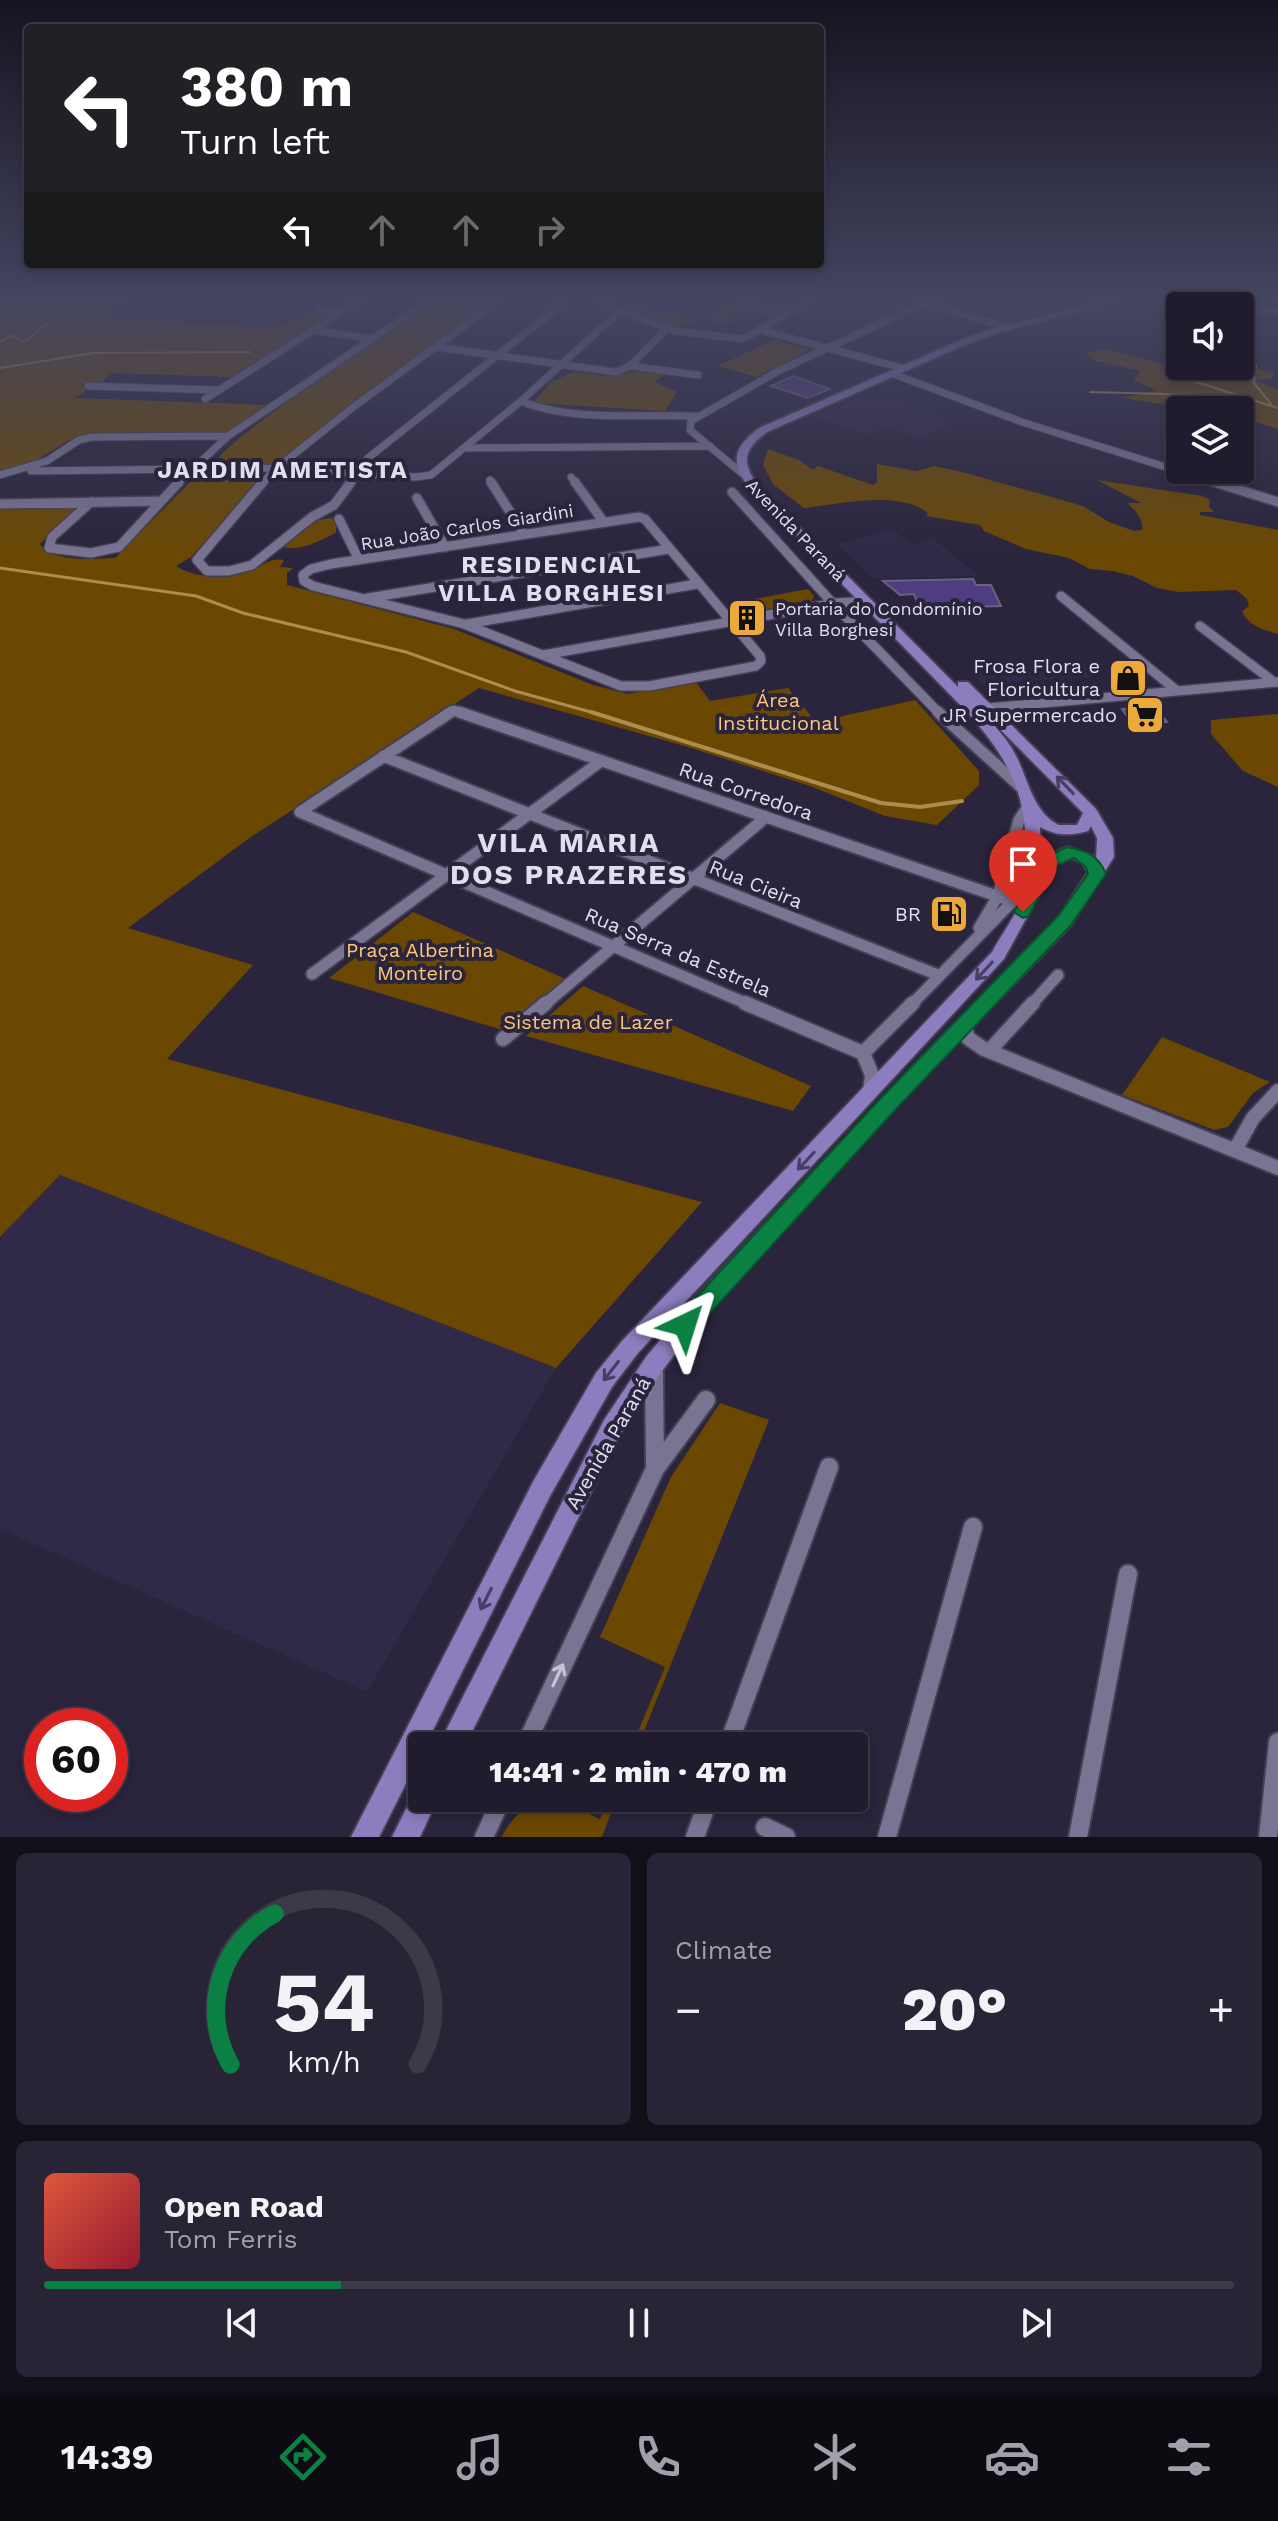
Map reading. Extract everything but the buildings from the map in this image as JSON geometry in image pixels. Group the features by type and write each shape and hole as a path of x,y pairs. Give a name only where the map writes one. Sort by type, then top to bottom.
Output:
{"main road":[{"name":"Avenida Paraná","path":"365,1837 542,1488 604,1380 630,1347 998,955 1019,903 1032,893 1034,836 1029,805 1003,745 974,711 744,475 741,454 745,445 763,430 863,387"},
{"name":"Avenida Paraná","path":"458,1732 612,1427 654,1364 701,1305 1065,921 1106,857 1105,838 1091,812 760,481 751,462 755,448 775,430 866,387"},
{"path":"1029,805 1042,824 1057,831 1083,828 1091,812"},
{"path":"1031,870 1067,852 1088,859 1097,874"},
{"path":"406,1837 418,1812"}],"street":[{"path":"112,387 218,390"},
{"path":"205,399 223,387"},
{"path":"91,502 52,537 49,548 91,553 119,547 194,466 228,436 304,387"},
{"path":"384,387 273,471 197,560 207,571 229,571 252,565 312,517 334,505 368,458 459,387"},
{"path":"24,470 194,466 426,476 440,471 537,387"},
{"path":"744,475 688,427 699,416 753,387"},
{"path":"937,387 1022,422 1278,502"},
{"path":"521,401 532,407 699,416"},
{"path":"510,411 571,410"},
{"path":"0,475 47,461 85,438 228,436"},
{"path":"685,445 696,443 699,437"},
{"path":"467,448 710,446"},
{"path":"571,477 603,521"},
{"path":"490,480 524,534"},
{"path":"732,492 834,603 986,757 1023,789"},
{"path":"417,498 445,547"},
{"path":"0,504 161,501"},
{"name":"Rua João Carlos Giardini","path":"363,599 313,586 304,581 303,575 311,569 359,560 639,517 645,519 669,549"},
{"path":"339,519 359,560"},
{"path":"669,549 760,656 761,661 756,666 633,687 563,665 464,624 363,599 669,549"},
{"path":"464,624 697,584"},
{"path":"834,603 848,596 851,588"},
{"path":"390,605 413,591"},
{"path":"1061,596 1176,690"},
{"path":"540,655 834,603 854,602 870,606"},
{"path":"484,632 503,617"},
{"path":"1200,626 1276,682"},
{"path":"563,665 566,658 583,649"},
{"path":"988,708 1276,682"},
{"name":"Rua Corredora","path":"383,756 454,710 1019,903"},
{"name":"Rua Serra da Estrela","path":"383,756 300,812 863,1053"},
{"name":"Rua Cieira","path":"383,756 938,975"},
{"path":"312,974 601,761"},
{"path":"971,941 998,896 1019,820 1029,805"},
{"path":"503,1039 766,817"},
{"path":"869,1094 872,1075 863,1053 971,941 1019,903"},
{"path":"986,1050 1058,975"},
{"path":"964,1025 968,1038 986,1050"},
{"path":"940,1050 965,1046 986,1050 1278,1168"},
{"path":"1235,1150 1263,1102 1278,1091"},
{"path":"654,1364 655,1469"},
{"path":"532,1732 655,1469 706,1400"},
{"path":"733,1732 829,1467"},
{"path":"887,1837 973,1527"},
{"path":"1078,1837 1128,1574"},
{"path":"1268,1837 1278,1742"},
{"path":"484,1837 496,1812"},
{"path":"695,1837 704,1812"},
{"path":"765,1827 786,1837"}],"shaded area":[{"path":"890,397 953,422 918,439 890,427 867,434 815,417 859,398 871,402"},
{"path":"891,529 913,544 933,538 979,576 873,579 837,544"},
{"path":"1088,663 1104,676 984,685 969,670"},
{"path":"60,1175 556,1368 367,1692 0,1529 0,1237"}],"green space":[{"path":"0,387 83,387 87,390 75,398 269,405 229,432 88,435 69,440 35,461 0,471"},
{"path":"310,387 374,387 276,465 269,467 217,461 226,450"},
{"path":"547,387 665,387 677,392 665,411 533,403"},
{"path":"1148,387 1270,387 1278,390 1278,429 1254,421 1254,396 1166,396 1166,405 1122,398 1157,391"},
{"path":"768,449 799,460 813,470 818,466 873,485 877,482 877,464 916,471 935,466 1083,506 1109,522 1134,531 1142,530 1142,522 1127,503 1141,503 1097,480 1202,496 1210,500 1209,507 1214,512 1200,512 1200,515 1278,530 1278,634 1257,627 1248,620 1242,611 1249,606 1247,599 1236,590 1179,592 1157,588 1133,576 1090,569 1069,558 1026,549 984,531 980,525 926,516 928,513 916,506 901,502 869,500 804,508 773,484 763,465"},
{"name":"Área Institucional","path":"218,469 259,474 263,478 191,557 176,566 185,571 205,576 225,575 284,560 280,567 293,568 287,573 287,585 454,629 593,685 628,694 695,681 710,701 788,688 816,722 915,700 979,771 979,785 937,825 885,816 810,786 688,747 479,688 248,839 128,928 253,965 167,1059 702,1202 556,1368 60,1175 0,1237 0,506 72,505 75,508 73,512 40,544 55,555 64,557 115,558 199,473"},
{"path":"331,518 336,521 336,533 303,547 283,547 318,520"},
{"path":"808,589 814,596 811,603 764,612 754,599"},
{"path":"1278,714 1278,787 1243,771 1211,734 1211,720"},
{"name":"Praça Albertina Monteiro","path":"413,912 568,980 506,1031 329,978"},
{"name":"Sistema de Lazer","path":"583,986 811,1086 793,1111 526,1036"},
{"path":"1162,1037 1270,1082 1253,1093 1228,1127 1214,1130 1122,1095"},
{"path":"720,1403 769,1420 644,1732 638,1732 665,1667 600,1637 671,1477"},
{"path":"522,1812 586,1812 600,1819 603,1812 612,1812 602,1837 502,1837"}],"waterway":[{"path":"1211,387 1278,408"},
{"path":"1257,387 1271,404"},
{"path":"1090,392 1238,396"},
{"path":"0,568 196,596 243,613 406,652 515,691 593,713"},
{"path":"593,713 598,714"},
{"path":"593,713 881,803 920,807 962,801"}],"place":[{"name":"Portaria do Condomínio Villa Borghesi","path":"747,618"},
{"name":"Frosa Flora e Floricultura","path":"1128,678"},
{"name":"JR Supermercado","path":"1145,715"},
{"name":"BR","path":"949,914"}],"district":[{"name":"JARDIM AMETISTA","path":"283,470"},
{"name":"RESIDENCIAL VILLA BORGHESI","path":"552,579"},
{"name":"VILA MARIA DOS PRAZERES","path":"569,858"}],"route":[{"path":"685,1325 888,1103 1065,921 1097,874 1093,864 1079,854 1067,852 1031,870 1032,893 1023,912"}]}
